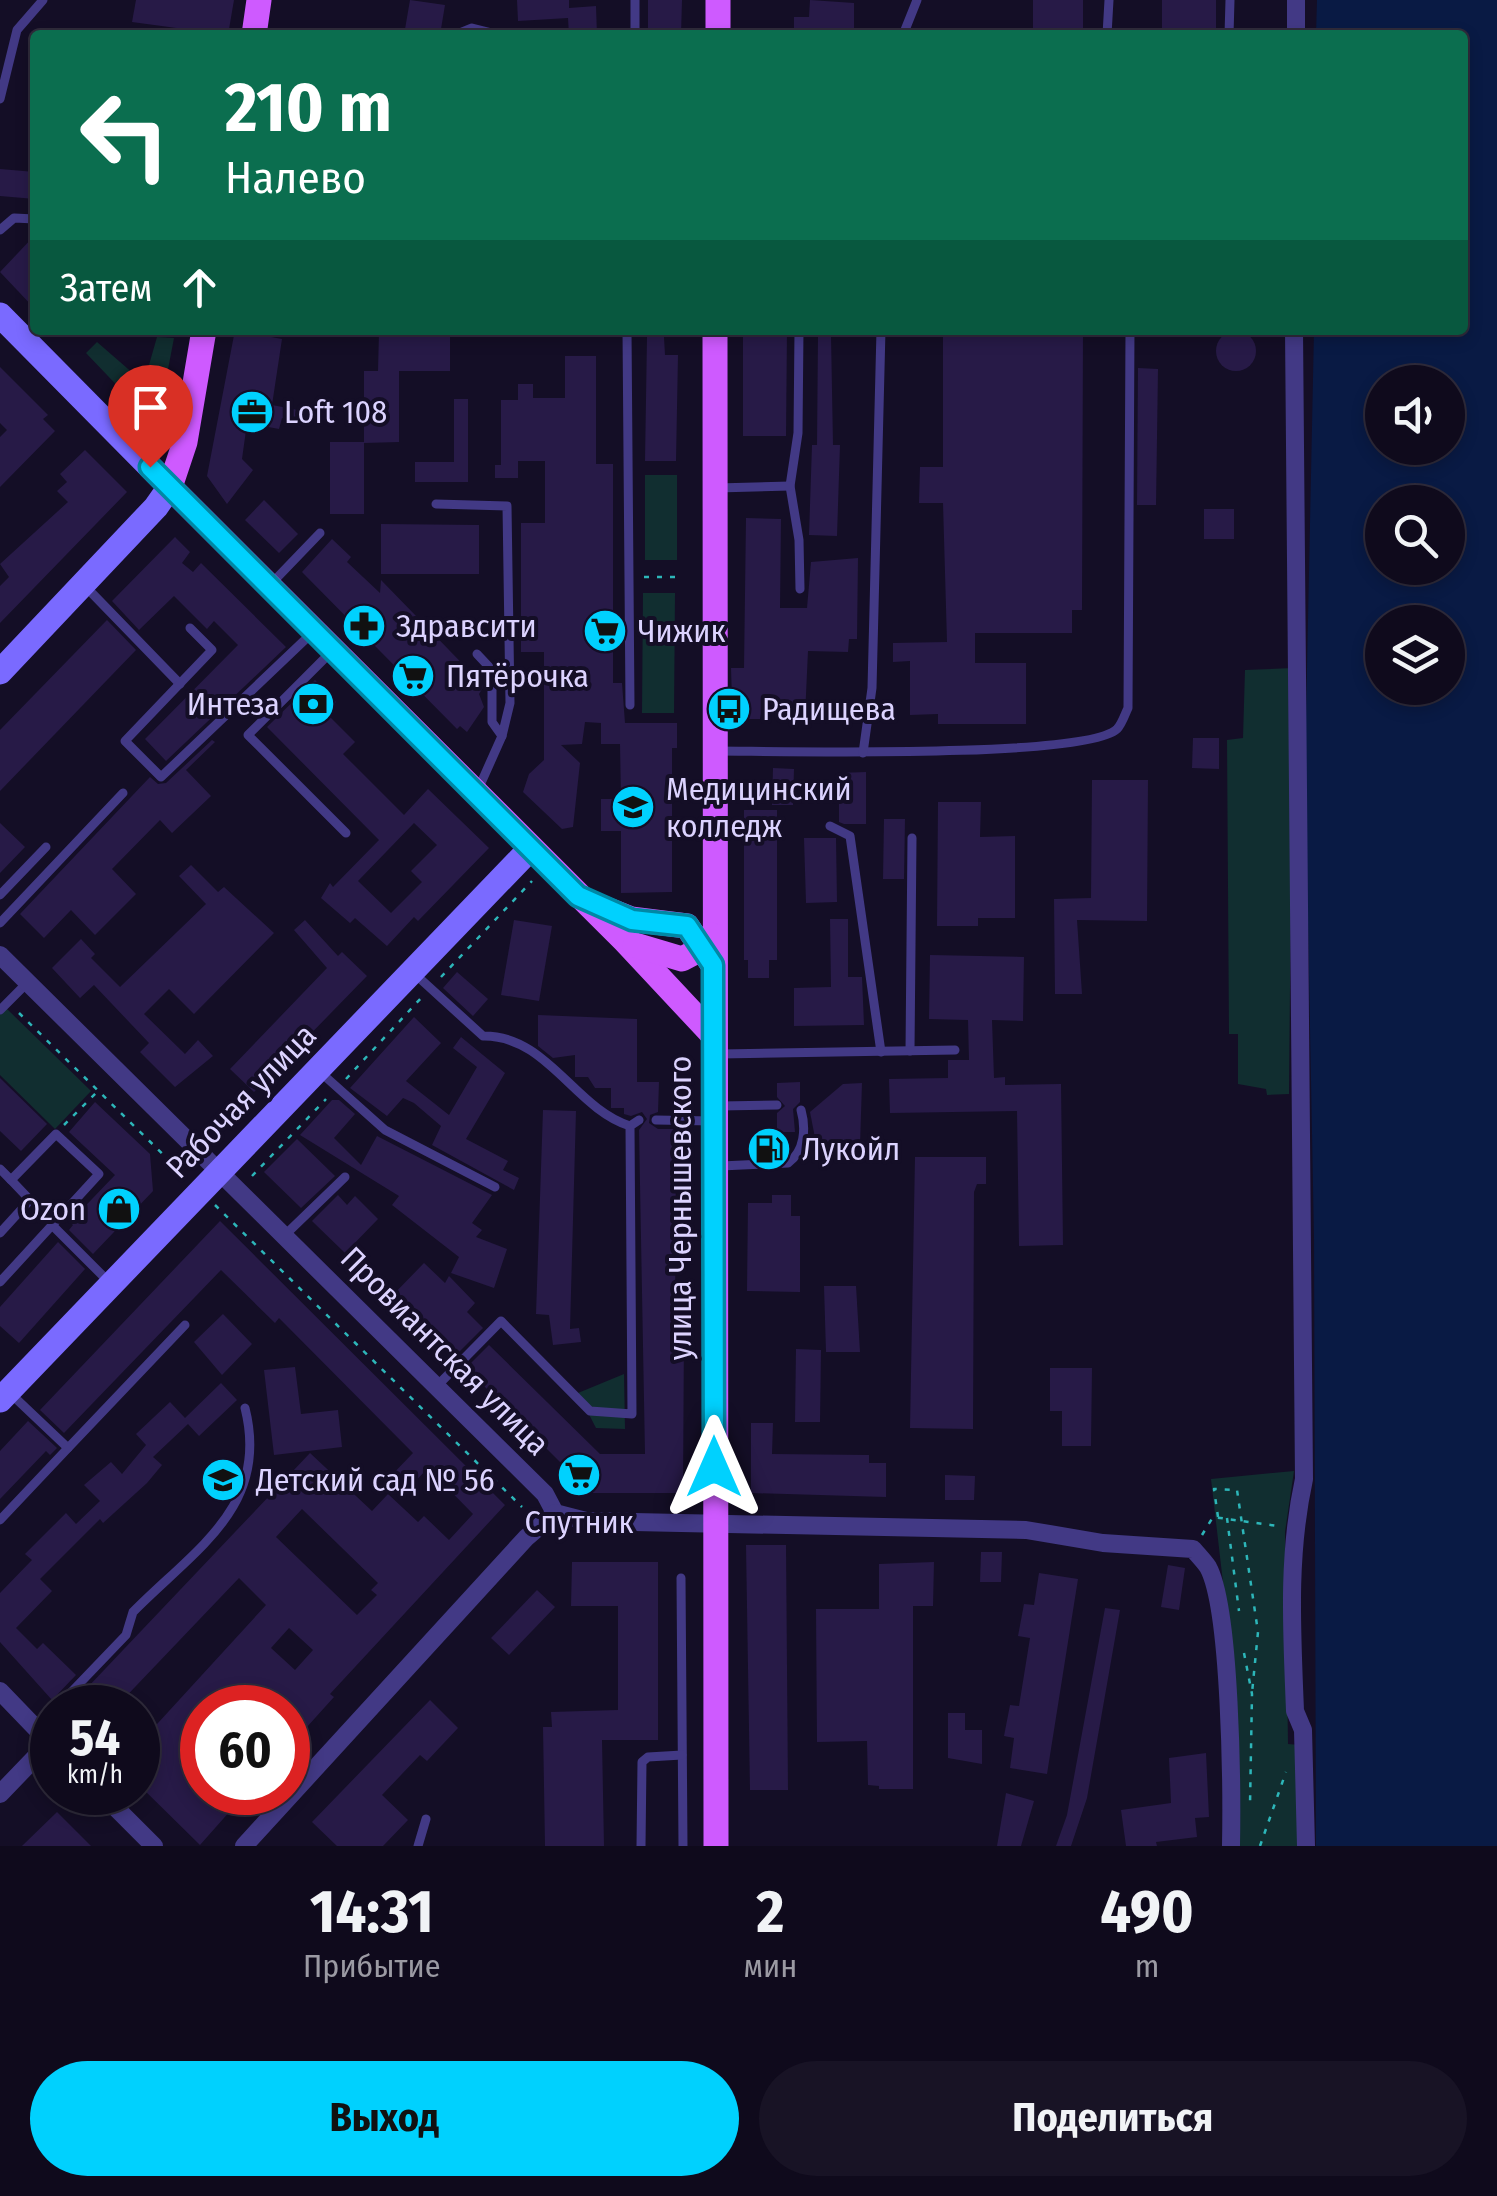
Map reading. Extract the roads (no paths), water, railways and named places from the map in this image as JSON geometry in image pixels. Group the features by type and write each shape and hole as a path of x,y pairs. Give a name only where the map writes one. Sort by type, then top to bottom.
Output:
{"main road":[{"path":"255,30 259,0"},
{"path":"718,0 718,30"},
{"path":"203,335 185,442 170,487 626,942 712,1044"},
{"name":"улица Чернышевского","path":"715,335 710,948 716,1846"},
{"path":"578,896 632,920 687,926 710,948 677,960 626,942"}],"street":[{"path":"1296,0 1296,30"},
{"path":"0,672 156,508 170,487 2,321"},
{"path":"1294,335 1304,1479 1293,1528 1290,1578 1295,1711 1304,1730 1306,1846"},
{"name":"Рабочая улица","path":"4,1396 317,1069 422,979 539,857"},
{"name":"Провиантская улица","path":"0,955 545,1494 555,1513"},
{"path":"244,1846 526,1538 555,1513 586,1521 1026,1530 1103,1543 1193,1549 1209,1569 1220,1621 1233,1784 1231,1846"},
{"path":"0,1691 30,1722"},
{"path":"0,1794 30,1765"},
{"path":"123,1815 154,1846"}],"lane":[{"path":"0,99 17,30 43,0"},
{"path":"635,0 635,30"},
{"path":"905,30 917,0"},
{"path":"1107,30 1109,0"},
{"path":"1229,30 1230,0"},
{"path":"0,230 14,218 30,219"},
{"path":"627,335 630,705"},
{"path":"799,335 798,432 790,486 799,540 800,589"},
{"path":"863,753 872,688 882,335"},
{"path":"714,751 863,753 1041,745 1098,738 1118,728 1128,708 1130,335"},
{"path":"714,488 790,486"},
{"path":"436,504 507,506 510,703 502,736 476,794"},
{"path":"268,586 320,533"},
{"path":"84,585 180,684"},
{"path":"190,628 212,650 125,740 161,778 313,632"},
{"path":"332,651 248,735 346,833"},
{"path":"477,654 492,670 492,722 502,736"},
{"path":"0,923 122,793"},
{"path":"830,826 850,836 881,1052"},
{"path":"910,1052 912,838"},
{"path":"0,895 46,847"},
{"path":"422,979 483,1036 500,1036 545,1058 614,1120 634,1123 632,1414 590,1411 501,1321 437,1386"},
{"path":"4,1006 28,982"},
{"path":"712,1044 881,1052 956,1050"},
{"path":"317,1069 385,1130 495,1187"},
{"path":"656,1120 777,1105"},
{"path":"713,1166 788,1163 801,1146 800,1110"},
{"path":"0,1282 99,1174 56,1134 12,1180"},
{"path":"0,1169 30,1200 0,1233"},
{"path":"285,1235 345,1177"},
{"path":"52,1225 111,1284"},
{"path":"0,1520 185,1325"},
{"path":"4,1396 68,1448"},
{"path":"77,1685 126,1635 132,1612 232,1512 250,1471 252,1440 244,1408"},
{"path":"681,1578 683,1846"},
{"path":"641,1846 642,1762 648,1757 682,1755"},
{"path":"418,1846 426,1820"}],"water":[{"path":"1317,0 1497,0 1497,1846 1316,1846 1314,1238 1305,765 1314,335 1468,335 1468,30 1316,30"}],"place":[{"name":"Loft 108","path":"252,412"},
{"name":"Здравсити","path":"364,626"},
{"name":"Чижик","path":"605,631"},
{"name":"Пятёрочка","path":"413,676"},
{"name":"Интеза","path":"313,704"},
{"name":"Радищева","path":"729,709"},
{"name":"Медицинский колледж","path":"633,807"},
{"name":"Лукойл","path":"769,1149"},
{"name":"Ozon","path":"119,1209"},
{"name":"Спутник","path":"579,1475"},
{"name":"Детский сад № 56","path":"223,1480"}]}
